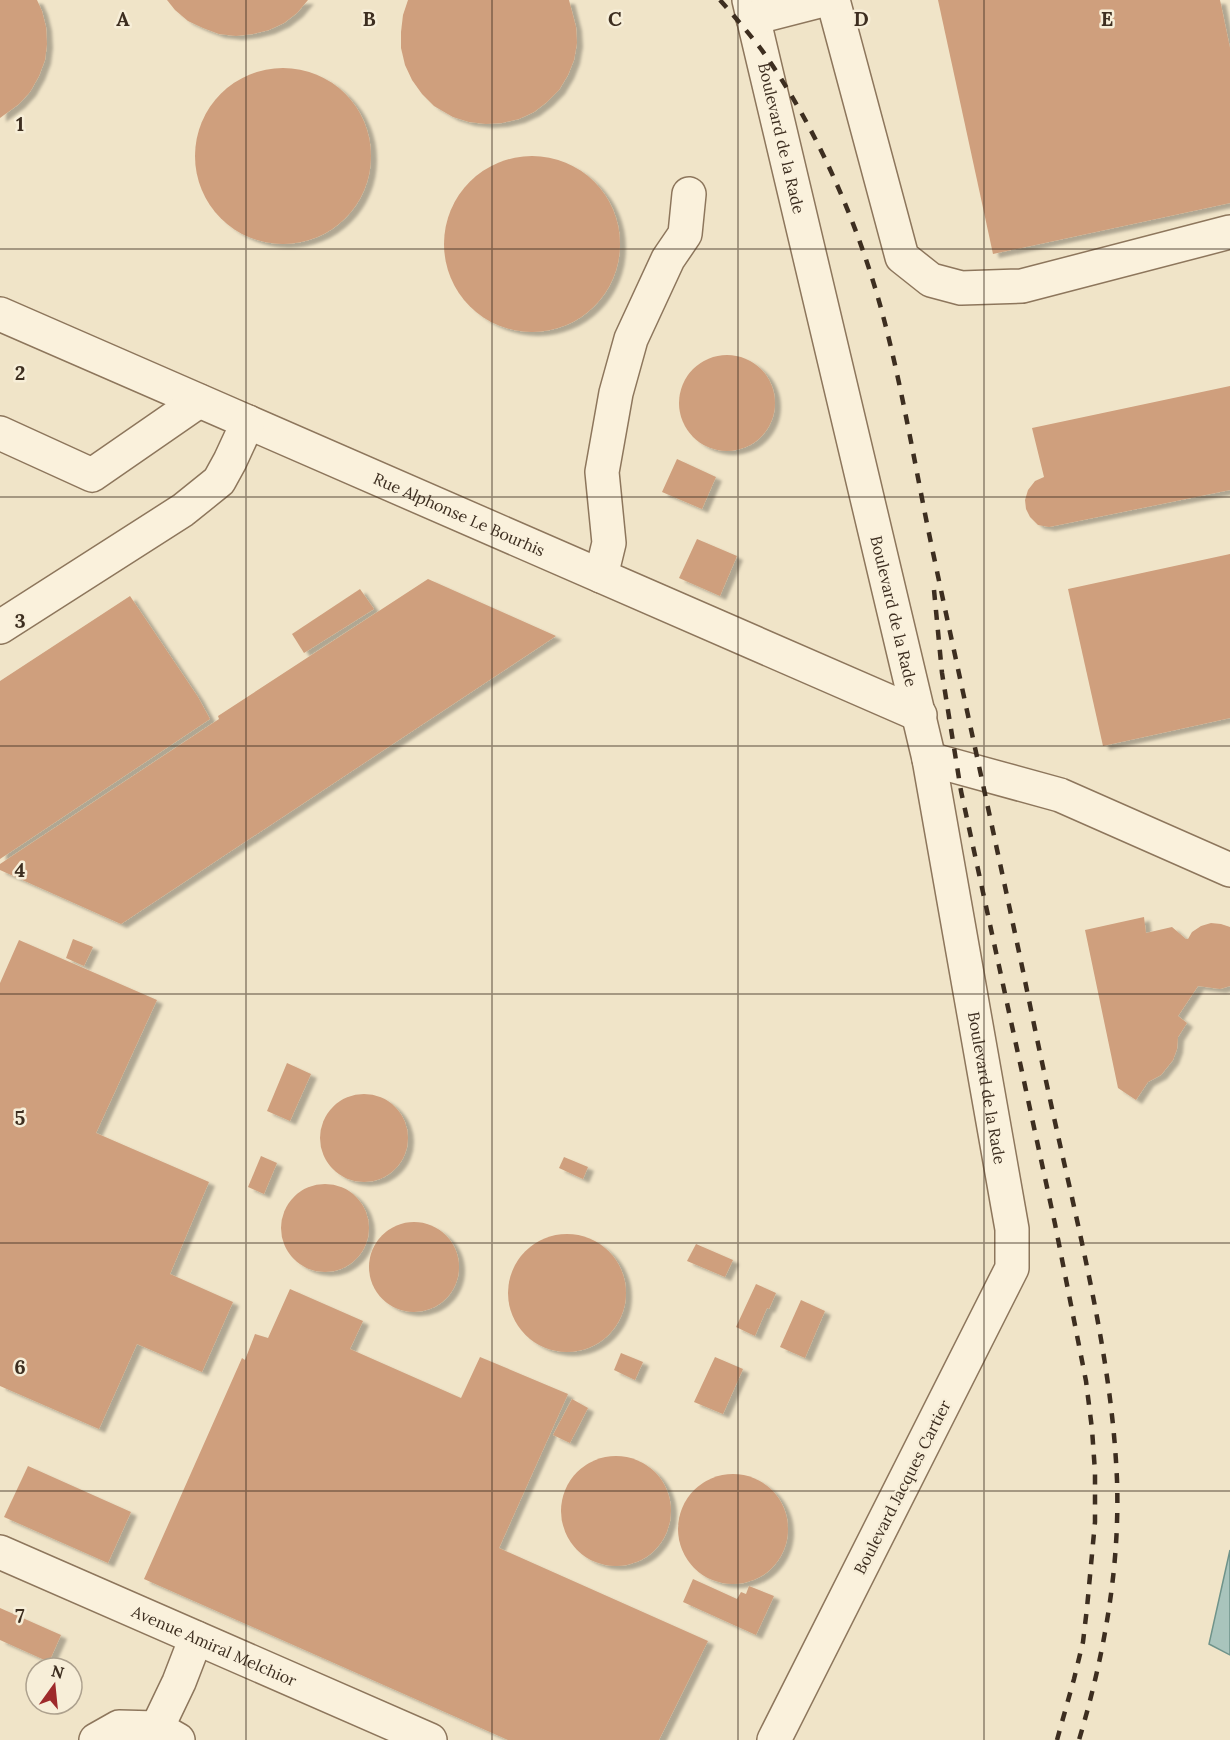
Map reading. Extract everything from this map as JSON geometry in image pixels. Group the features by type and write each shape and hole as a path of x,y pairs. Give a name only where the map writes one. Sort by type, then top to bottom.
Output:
{"street":[{"path":"751,9 823,0"},
{"path":"833,0 902,257 931,280 961,288 1022,286 1230,232"},
{"name":"Boulevard de la Rade","path":"751,9 920,715 1012,1229"},
{"path":"601,576 609,543 602,472 616,393 631,339 668,259 685,234 689,194"},
{"name":"Rue Alphonse Le Bourhis","path":"0,314 920,715"},
{"path":"0,433 92,475 199,401"},
{"path":"0,627 183,510 219,482 248,422"},
{"path":"929,759 1060,795 1230,870"},
{"name":"Boulevard Jacques Cartier","path":"774,1740 1012,1268 1012,1229"},
{"name":"Avenue Amiral Melchior","path":"0,1552 430,1740"},
{"path":"96,1740 119,1727 167,1734 179,1682 196,1638"}],"water":[{"path":"1230,1550 1230,1655 1209,1644"}],"building":[{"path":"0,0 37,0 46,27 47,44 45,60 30,92 19,104 0,118"},
{"path":"167,0 308,0 284,23 269,30 236,36 219,34 188,21"},
{"path":"408,0 569,0 576,27 577,43 568,75 559,90 547,102 534,112 519,119 486,124 453,117 434,106 422,94 405,65 401,48 401,32"},
{"path":"938,0 1220,0 1230,48 1230,203 993,254"},
{"path":"283,68 300,69 317,74 345,94 365,122 370,139 370,173 365,190 345,218 317,238 300,243 283,244 266,243 249,238 221,218 201,190 196,173 195,156 196,139 201,122 221,94 249,74 266,69"},
{"path":"532,156 566,163 581,171 594,182 605,195 613,210 620,244 613,278 605,293 594,306 581,317 566,325 532,332 498,325 483,317 470,306 459,293 451,278 444,244 451,210 459,195 470,182 483,171 498,163"},
{"path":"727,355 745,359 761,369 771,385 775,403 771,421 761,437 745,447 727,451 709,447 693,437 683,421 679,403 683,385 693,369 709,359"},
{"path":"1230,386 1230,490 1049,527 1038,525 1030,517 1025,500 1028,490 1035,481 1044,477 1032,428"},
{"path":"677,459 716,477 702,509 662,492"},
{"path":"697,539 737,556 720,596 679,578"},
{"path":"1230,554 1230,718 1103,746 1068,589"},
{"path":"428,579 556,636 121,924 0,870 0,864 219,719 218,716"},
{"path":"360,589 374,609 304,653 292,634"},
{"path":"130,596 198,697 210,719 0,859 0,681"},
{"path":"1144,917 1146,933 1172,927 1186,939 1201,926 1211,923 1230,927 1230,986 1220,989 1198,986 1178,1016 1187,1023 1178,1037 1173,1060 1161,1075 1148,1082 1136,1100 1118,1088 1085,930"},
{"path":"73,939 93,947 84,966 66,958"},
{"path":"19,940 157,1000 96,1133 209,1182 170,1274 233,1302 202,1372 137,1344 99,1429 0,1386 0,983"},
{"path":"287,1063 311,1074 290,1121 267,1111"},
{"path":"364,1094 389,1101 401,1113 408,1138 401,1163 389,1175 364,1182 339,1175 327,1163 320,1138 327,1113 339,1101"},
{"path":"261,1156 277,1163 264,1194 248,1187"},
{"path":"564,1157 588,1167 583,1179 559,1168"},
{"path":"316,1184 334,1184 350,1191 362,1203 369,1219 369,1237 362,1253 350,1265 334,1272 316,1272 300,1265 288,1253 281,1237 281,1219 288,1203 300,1191"},
{"path":"414,1222 439,1230 451,1242 459,1267 451,1292 439,1304 414,1312 389,1304 377,1292 369,1267 377,1242 389,1230"},
{"path":"567,1234 590,1238 609,1251 622,1270 626,1293 622,1316 609,1335 590,1348 567,1352 544,1348 525,1335 512,1316 508,1293 512,1270 525,1251 544,1238"},
{"path":"696,1244 733,1260 725,1277 687,1261"},
{"path":"756,1284 776,1293 755,1336 736,1327"},
{"path":"290,1289 363,1321 350,1349 461,1398 480,1357 568,1394 499,1548 708,1641 659,1740 508,1740 144,1579 242,1358 245,1360 255,1334 268,1338"},
{"path":"801,1300 825,1311 805,1358 780,1347"},
{"path":"621,1353 643,1362 635,1380 614,1370"},
{"path":"715,1357 743,1369 723,1414 694,1402"},
{"path":"572,1399 588,1408 570,1443 553,1435"},
{"path":"616,1456 637,1461 655,1472 666,1490 671,1511 666,1532 655,1550 637,1561 616,1566 595,1561 577,1550 566,1532 561,1511 566,1490 577,1472 595,1461"},
{"path":"28,1466 131,1512 108,1563 4,1517"},
{"path":"733,1474 754,1479 772,1490 783,1508 788,1529 783,1550 772,1568 754,1579 733,1584 712,1579 694,1568 683,1550 678,1529 683,1508 694,1490 712,1479"},
{"path":"693,1579 737,1599 741,1592 746,1594 749,1586 774,1596 756,1635 683,1602"},
{"path":"0,1608 61,1635 52,1656 36,1656 0,1640"}],"railway":[{"path":"720,0 761,49 781,78 817,142 861,244 882,312 1086,1264 1111,1408 1115,1444 1117,1513 1113,1579 1103,1644 1079,1740"},
{"path":"934,590 942,673 961,791 1055,1224 1086,1381 1092,1429 1095,1522 1087,1608 1083,1642 1057,1740"}]}
